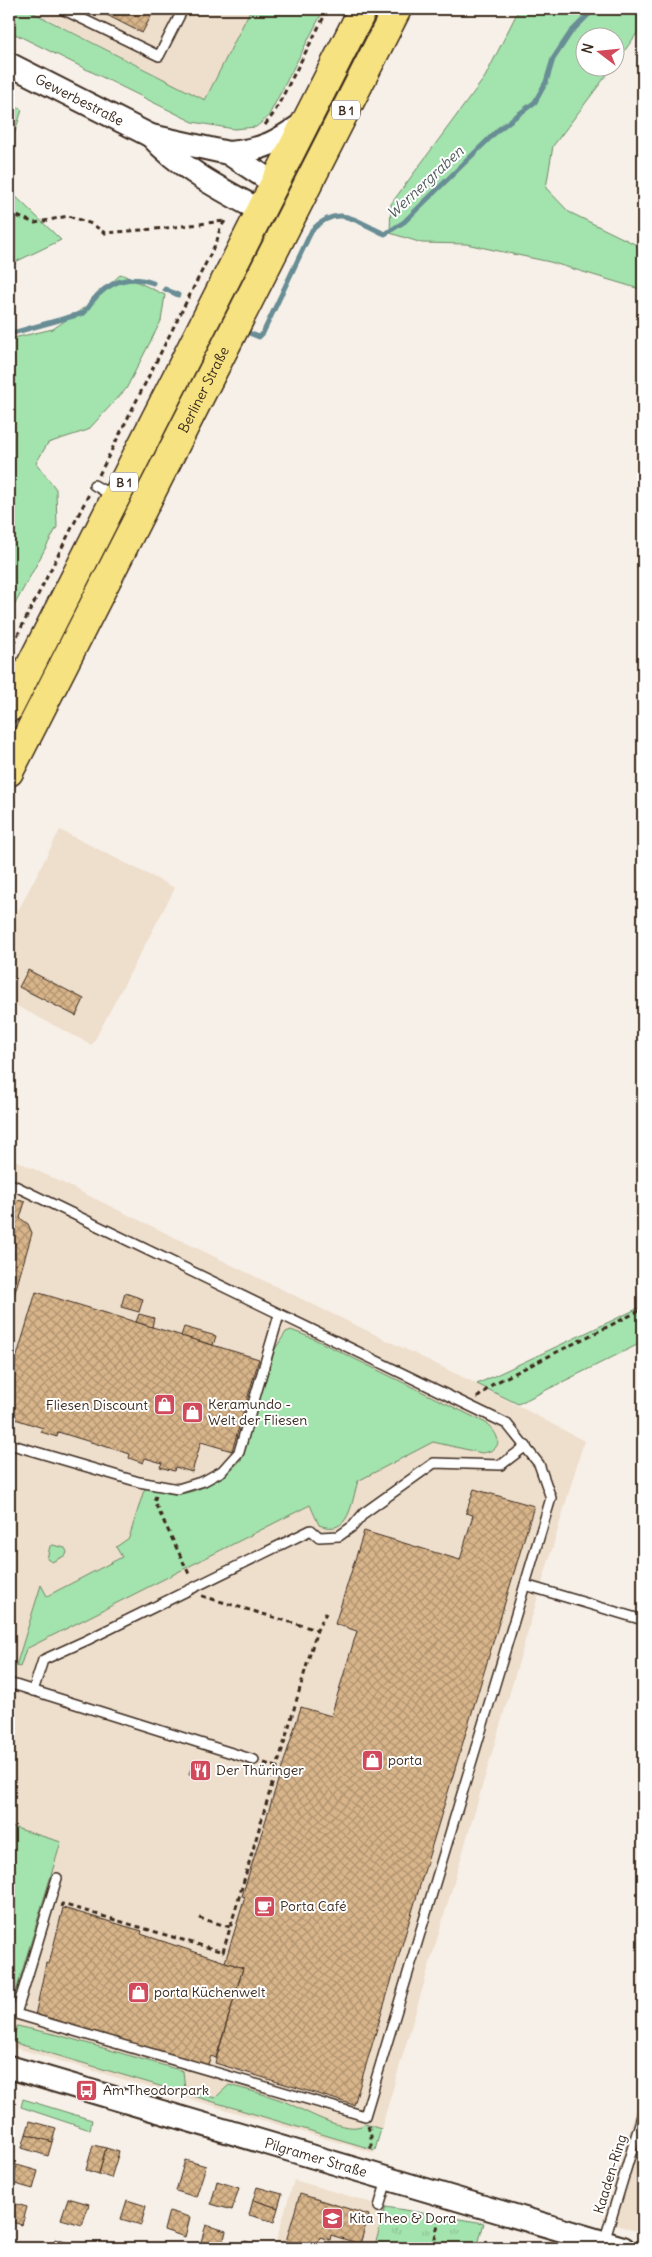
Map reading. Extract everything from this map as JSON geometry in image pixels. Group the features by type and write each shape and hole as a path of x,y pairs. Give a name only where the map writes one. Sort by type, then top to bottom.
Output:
{"main road":[{"name":"B 1","path":"9,708 105,491 261,211 363,9"},
{"name":"Berliner Straße","path":"9,772 397,9"}],"street":[{"name":"Gewerbestraße","path":"9,64 151,136 228,153 275,184"},
{"path":"228,153 249,151 275,143 307,121"},
{"name":"Gewerbestraße","path":"151,136 165,151 188,169 261,211"},
{"name":"Pilgramer Straße","path":"9,2067 614,2245"}],"lane":[{"path":"62,9 159,56 183,9"},
{"path":"9,1184 506,1424 539,1464 550,1498 365,2116 16,2014 58,1878"},
{"path":"9,1444 139,1482 178,1489 204,1481 222,1471 239,1452 279,1315"},
{"path":"33,1691 43,1660 311,1530 319,1537 338,1536 353,1526 364,1512 434,1463 501,1465 526,1446"},
{"path":"524,1584 643,1620"},
{"path":"9,1683 254,1760"},
{"name":"Kaaden-Ring","path":"614,2245 643,2113"},
{"path":"379,2207 388,2180"}],"path":[{"path":"263,128 274,113 328,9"},
{"path":"9,213 35,223 68,216 92,224 105,233 225,221 220,228 217,241 105,491 9,652"},
{"path":"472,1407 479,1395 493,1384 643,1309"},
{"path":"59,1913 62,1904 223,1952 317,1630 326,1613"},
{"path":"199,1918 230,1927"},
{"path":"365,2116 371,2136 371,2152"},
{"path":"433,2248 440,2214"}],"shaded area":[{"path":"29,9 251,9 205,100"},
{"path":"60,830 175,888 92,1045 9,1002 9,928"},
{"path":"9,1157 477,1384 584,1441 374,2153 9,2046"},
{"path":"643,2086 643,2233 603,2221"},
{"name":"Kita Theo & Dora","path":"294,2180 386,2207 374,2248 274,2248"}],"green space":[{"path":"9,9 26,9 205,100 251,9 324,9 268,117 256,127 234,129 193,122 9,31"},
{"path":"519,9 643,9 643,25 624,51 624,28 574,28 574,78 604,78 553,146 546,188 569,212 643,248 643,290 550,262 466,244 422,243 390,233 391,204 485,77"},
{"path":"9,103 22,110 9,150"},
{"path":"9,190 61,240 9,265"},
{"path":"121,274 165,295 161,321 126,389 88,430 48,443 36,463 56,489 57,527 9,615 9,339 53,329 85,307"},
{"path":"643,1306 643,1342 518,1404 477,1384"},
{"path":"291,1330 312,1338 486,1423 495,1432 498,1441 497,1445 494,1449 482,1453 433,1442 358,1481 348,1516 337,1526 319,1525 310,1505 26,1649 20,1667 16,1666 41,1585 47,1596 122,1557 116,1547 129,1538 144,1490 149,1487 165,1493 175,1494 193,1491 220,1478 241,1460 275,1349 286,1332"},
{"path":"50,1546 65,1548 67,1552 66,1555 52,1562 47,1559"},
{"path":"9,1826 61,1842 9,2015"},
{"path":"17,2026 58,2035 183,2071 185,2089 215,2098 229,2085 281,2100 335,2124 357,2127 365,2124 381,2129 375,2150 12,2042"},
{"path":"23,2099 92,2120 90,2130 21,2107"},
{"path":"386,2207 484,2223 477,2248 374,2248"}],"building":[{"path":"95,9 155,9 142,33"},
{"path":"28,970 84,999 76,1016 19,987"},
{"path":"9,1197 25,1202 20,1218 28,1224 32,1233 9,1313"},
{"path":"36,1292 259,1359 232,1451 201,1442 192,1472 175,1467 174,1471 160,1467 162,1463 145,1458 143,1463 129,1458 130,1454 58,1432 57,1437 41,1432 43,1428 9,1417 9,1383"},
{"path":"125,1293 143,1299 139,1312 121,1307"},
{"path":"139,1314 154,1318 152,1327 136,1322"},
{"path":"184,1327 216,1336 213,1345 181,1336"},
{"name":"porta","path":"474,1489 534,1506 354,2105 215,2063 243,1968 225,1962 245,1897 242,1896 301,1707 331,1716 357,1631 335,1624 364,1531 460,1560 473,1515 466,1513"},
{"name":"Der Thüringer","path":"193,1761 210,1766 206,1779 189,1774"},
{"name":"porta Küchenwelt","path":"63,1908 142,1931 141,1934 243,1968 216,2058 211,2056 207,2067 35,2016 46,1963 49,1964"},
{"path":"30,2121 56,2128 52,2142 26,2134"},
{"path":"26,2134 52,2142 48,2156 22,2148"},
{"path":"93,2145 106,2148 99,2174 86,2170"},
{"path":"106,2148 119,2152 111,2178 99,2174"},
{"path":"185,2160 206,2166 196,2197 176,2191"},
{"path":"17,2165 38,2171 33,2189 12,2183"},
{"path":"217,2181 239,2188 232,2210 211,2204"},
{"path":"257,2187 282,2194 278,2208 253,2200"},
{"path":"300,2194 369,2215 360,2244 331,2235 330,2240 320,2237 316,2248 284,2248"},
{"path":"68,2198 89,2204 82,2225 61,2219"},
{"path":"127,2200 146,2206 141,2225 121,2219"},
{"path":"253,2200 278,2208 274,2222 249,2215"},
{"path":"9,2202 27,2207 22,2225 9,2221"},
{"path":"169,2211 190,2217 185,2237 164,2230"},
{"path":"206,2225 226,2231 222,2248 200,2245"},
{"path":"55,2239 76,2245 75,2248 52,2248"},
{"path":"9,2241 17,2243 15,2248 9,2248"},
{"path":"245,2241 264,2247 243,2248"},
{"path":"486,2243 506,2248 485,2248"}],"waterway":[{"name":"Wernergraben","path":"249,333 259,337 263,333 312,230 331,217 339,216 356,220 385,234 404,222 498,130 535,102 546,82 553,59 571,32 594,9"},
{"name":"Wernergraben","path":"9,334 84,313 97,296 113,284 132,279 153,283"},
{"name":"Wernergraben","path":"165,289 178,295"}],"place":[{"name":"Fliesen Discount","path":"164,1405"},
{"name":"Keramundo - Welt der Fliesen","path":"192,1412"},
{"name":"porta","path":"372,1760"},
{"name":"Der Thüringer","path":"200,1770"},
{"name":"Porta Café","path":"264,1906"},
{"name":"porta Küchenwelt","path":"138,1992"},
{"name":"Am Theodorpark","path":"87,2090"},
{"name":"Kita Theo & Dora","path":"333,2218"}]}
